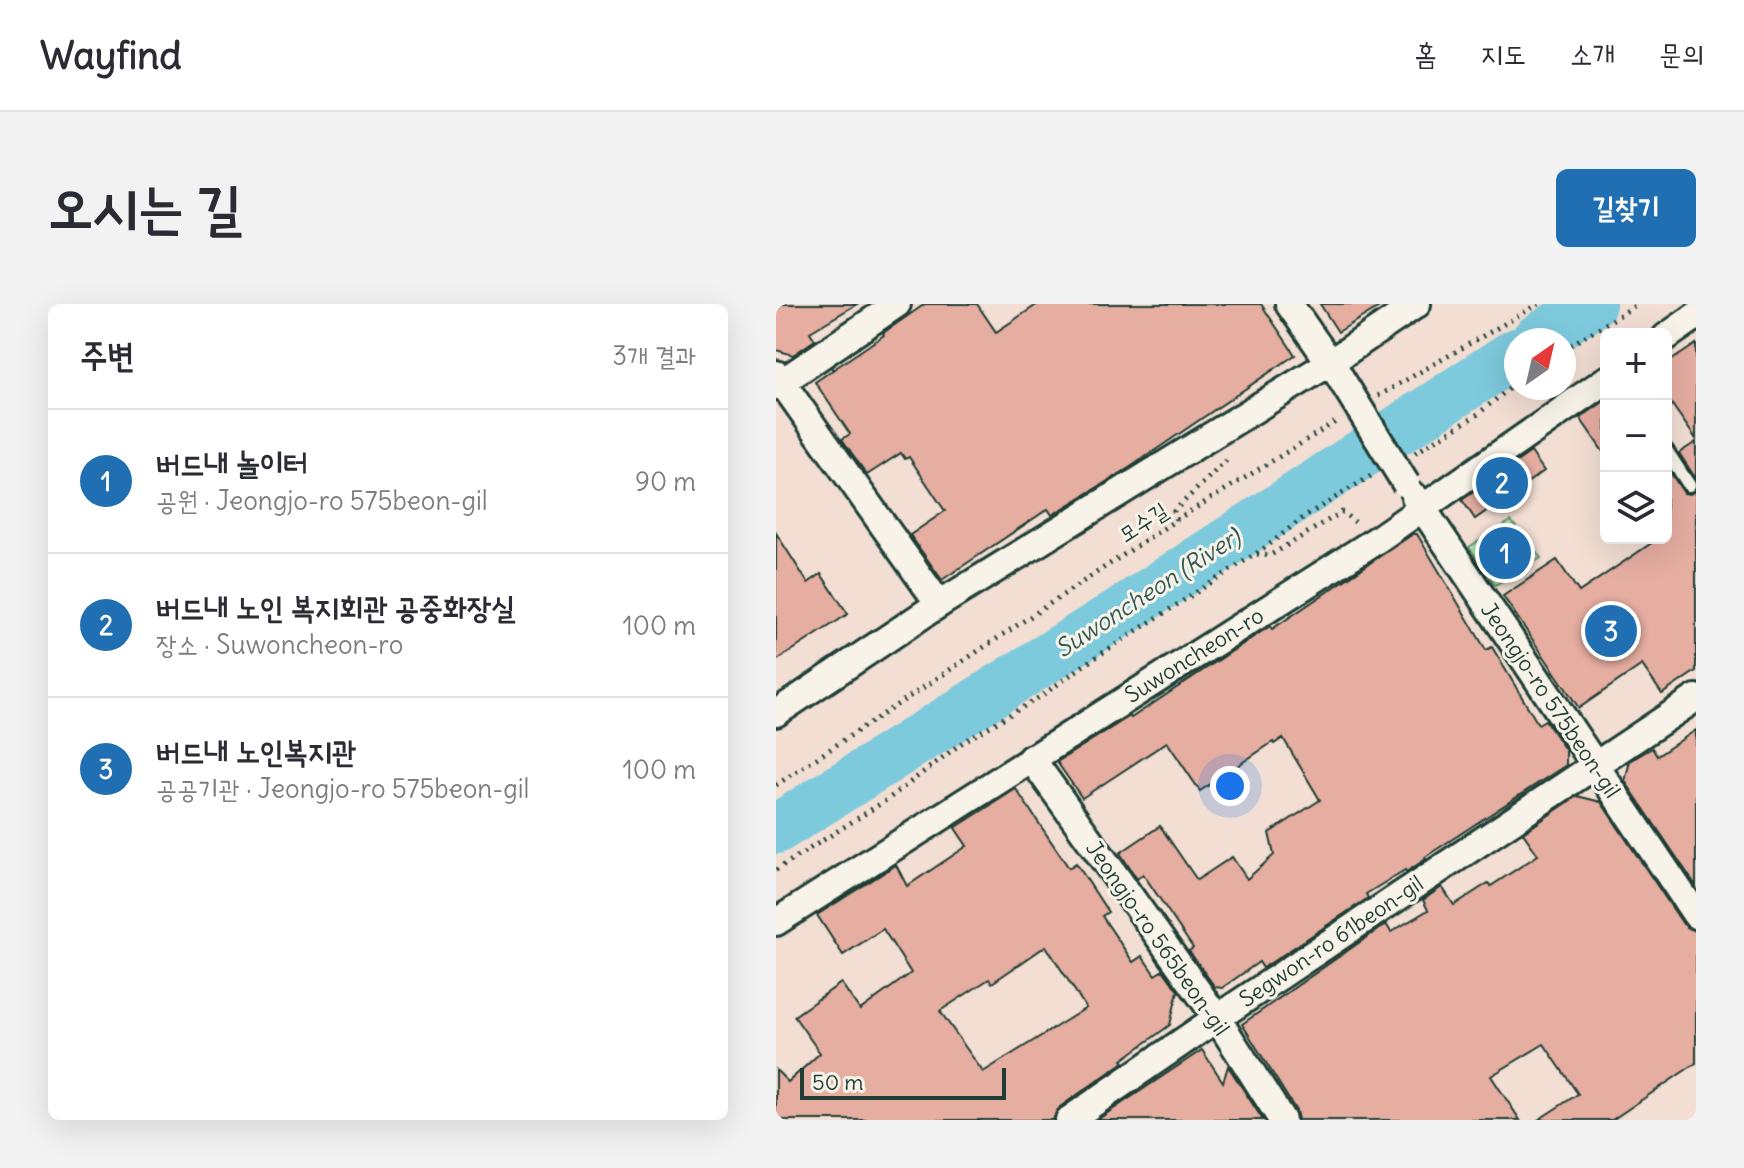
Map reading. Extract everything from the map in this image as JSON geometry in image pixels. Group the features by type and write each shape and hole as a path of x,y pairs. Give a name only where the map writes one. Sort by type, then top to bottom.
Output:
{"street":[{"path":"897,304 778,381 939,604"},
{"name":"Jeongjo-ro 575beon-gil","path":"1289,304 1334,368 1422,510 1696,915"},
{"path":"776,713 939,604 1334,368 1417,304"},
{"path":"1672,333 1696,316"},
{"name":"Suwoncheon-ro","path":"776,922 1378,539 1600,384"},
{"name":"Segwon-ro 61beon-gil","path":"1069,1120 1696,698"},
{"name":"Jeongjo-ro 565beon-gil","path":"1031,758 1217,1018 1282,1120"}],"lane":[{"path":"1672,459 1689,485"}],"path":[{"path":"1375,398 1539,304"},
{"path":"1576,342 1638,304"},
{"path":"1414,453 1478,414 1504,393"},
{"name":"모수길","path":"776,785 1176,520 1349,414"},
{"path":"1176,520 1174,511 1238,450"},
{"path":"776,870 888,799 963,742 1040,697 1087,663 1256,554 1305,516 1374,475"},
{"path":"1256,554 1269,556 1342,512 1378,539"}],"green space":[{"path":"1511,521 1541,558 1495,585 1469,547"}],"building":[{"path":"776,304 857,304 810,332 815,340 793,355 776,350"},
{"path":"925,304 977,304 996,332 1038,304 1261,304 1295,355 1129,468 1052,515 1048,509 942,580 910,535 945,511 909,457 905,459 901,453 867,475 842,439 850,434 815,382"},
{"path":"1320,304 1384,304 1338,332"},
{"path":"1696,344 1696,439 1672,405 1672,360"},
{"path":"1600,404 1600,447 1580,418"},
{"path":"1696,442 1696,479 1679,453"},
{"path":"1531,452 1544,471 1475,519 1462,500"},
{"path":"1672,475 1684,493 1690,494 1696,490 1696,671 1662,694 1642,665 1579,708 1503,596 1557,560 1579,592 1650,544 1672,544"},
{"path":"776,533 808,583 821,574 848,614 776,661"},
{"path":"1417,534 1486,650 1492,647 1538,724 1545,720 1566,751 1566,765 1406,872 1366,894 1368,898 1263,968 1259,962 1222,988 1215,987 1189,951 1193,948 1143,874 1137,879 1120,853 1160,826 1197,880 1232,857 1247,879 1274,855 1269,833 1320,800 1283,738 1200,791 1167,742 1082,798 1057,762 1131,718 1270,626 1272,629"},
{"path":"1696,730 1696,886 1625,781 1630,761 1652,748 1657,756"},
{"path":"1016,789 1069,868 1076,863 1108,912 1102,916 1133,962 1142,956 1155,975 1163,970 1178,991 1170,1025 1060,1107 1053,1120 776,1120 776,1070 788,1082 820,1053 794,1016 841,983 860,1010 911,973 883,929 843,955 817,915 896,865 907,886 967,846 955,828","holes":["1046,946 1086,1008 983,1072 940,1011 989,979 992,983"]},
{"path":"1577,796 1601,802 1683,924 1696,931 1696,1063 1612,1120 1538,1120 1578,1094 1544,1044 1491,1076 1520,1120 1298,1120 1296,1111 1242,1024 1386,924 1391,932 1428,910 1423,900 1442,887 1454,905 1488,883 1491,886 1538,855 1523,833"},
{"path":"1202,1050 1223,1082 1228,1066 1263,1120 1097,1120"}],"waterway":[{"name":"Suwoncheon (River)","path":"1554,328 1591,304"},
{"name":"Suwoncheon (River)","path":"776,829 1127,608 1504,361"}],"place":[{"name":"버드내 노인 복지회관 공중화장실","path":"1502,483"},
{"name":"버드내 놀이터","path":"1505,553"},
{"name":"버드내 노인복지관","path":"1611,631"}]}
